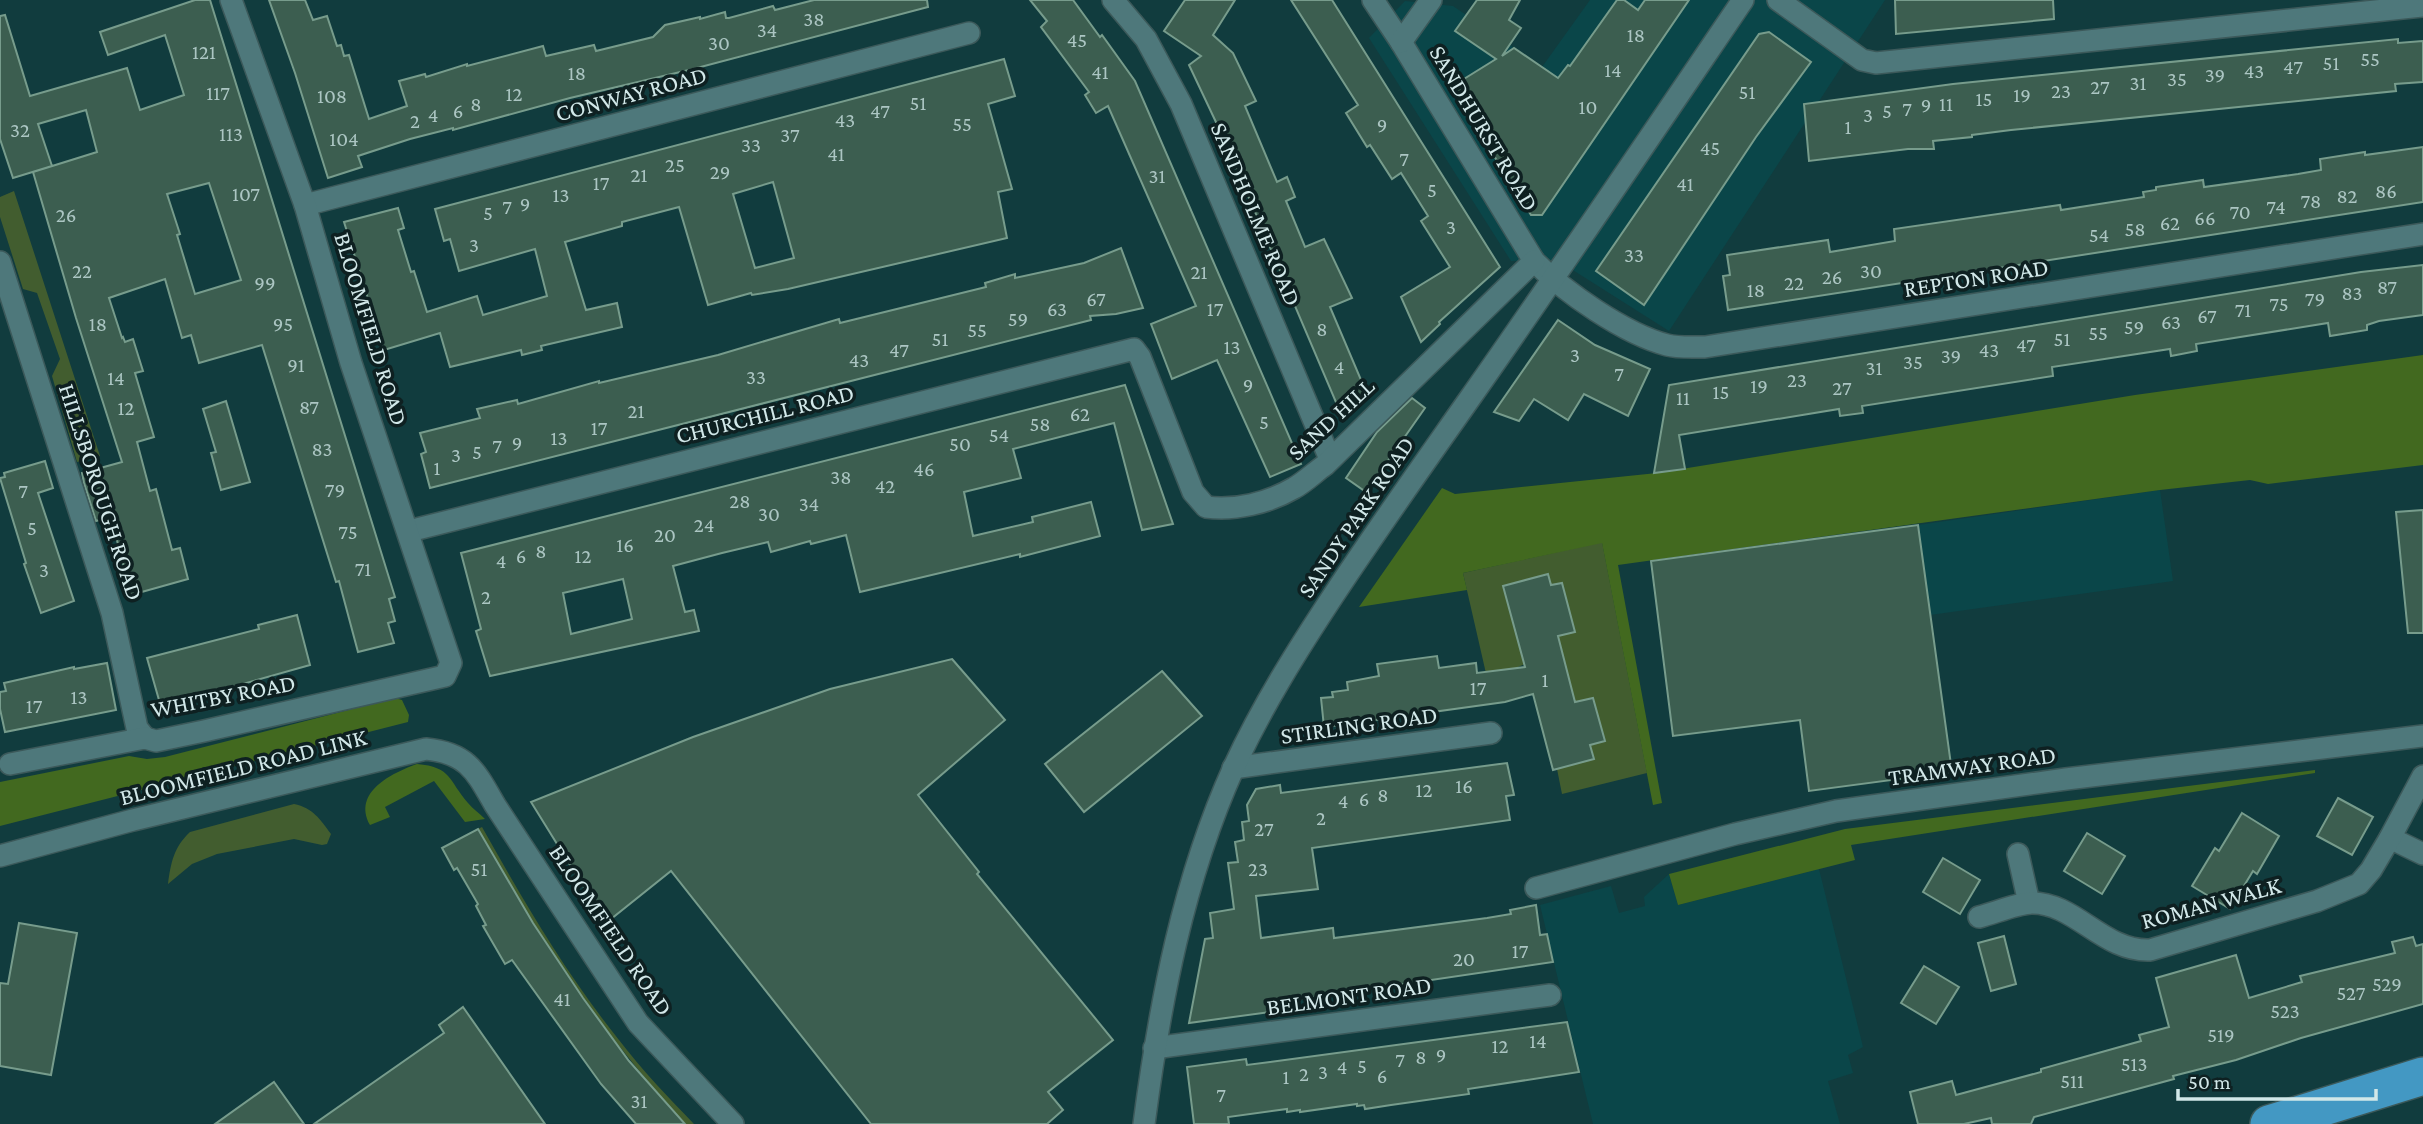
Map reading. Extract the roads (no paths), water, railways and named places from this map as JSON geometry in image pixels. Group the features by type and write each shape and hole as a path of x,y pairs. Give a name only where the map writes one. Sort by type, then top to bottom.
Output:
{"highway":[{"path":"2269,1124 2423,1076"}],"street":[{"name":"BLOOMFIELD ROAD","path":"231,0 305,205 351,363 451,663 445,676"},
{"name":"SANDHOLME ROAD","path":"1112,0 1146,39 1181,104 1330,459"},
{"name":"SANDHURST ROAD","path":"1373,0 1401,41 1534,261 1553,280"},
{"path":"1401,41 1431,0"},
{"name":"SANDY PARK ROAD","path":"1144,1124 1154,1048 1185,903 1233,768 1264,707 1317,620 1413,478 1553,280 1743,0"},
{"path":"1778,0 1862,60 1876,63 2423,6"},
{"name":"CONWAY ROAD","path":"305,205 969,33"},
{"name":"REPTON ROAD","path":"1553,280 1628,329 1669,345 1704,347 2423,234"},
{"name":"SAND HILL","path":"1134,349 1140,357 1192,492 1206,507 1237,507 1265,500 1294,488 1330,459 1534,261"},
{"name":"HILLSBOROUGH ROAD","path":"0,262 112,613 137,728 145,738"},
{"name":"CHURCHILL ROAD","path":"409,531 1134,349"},
{"name":"WHITBY ROAD","path":"10,764 145,738 156,741 445,676"},
{"name":"STIRLING ROAD","path":"1233,768 1491,733"},
{"name":"TRAMWAY ROAD","path":"1536,888 1735,834 1836,811 2066,779 2423,736"},
{"name":"BLOOMFIELD ROAD LINK","path":"0,856 133,820 426,750 454,754 475,771 485,788"},
{"name":"ROMAN WALK","path":"2029,903 2051,906 2119,945 2135,950 2150,950 2344,892 2359,884 2371,870 2423,776"},
{"name":"BLOOMFIELD ROAD","path":"485,788 638,1023 733,1124"},
{"path":"2390,838 2423,853"},
{"path":"1979,917 2029,903 2018,854"},
{"name":"BELMONT ROAD","path":"1154,1048 1550,995"}]}
